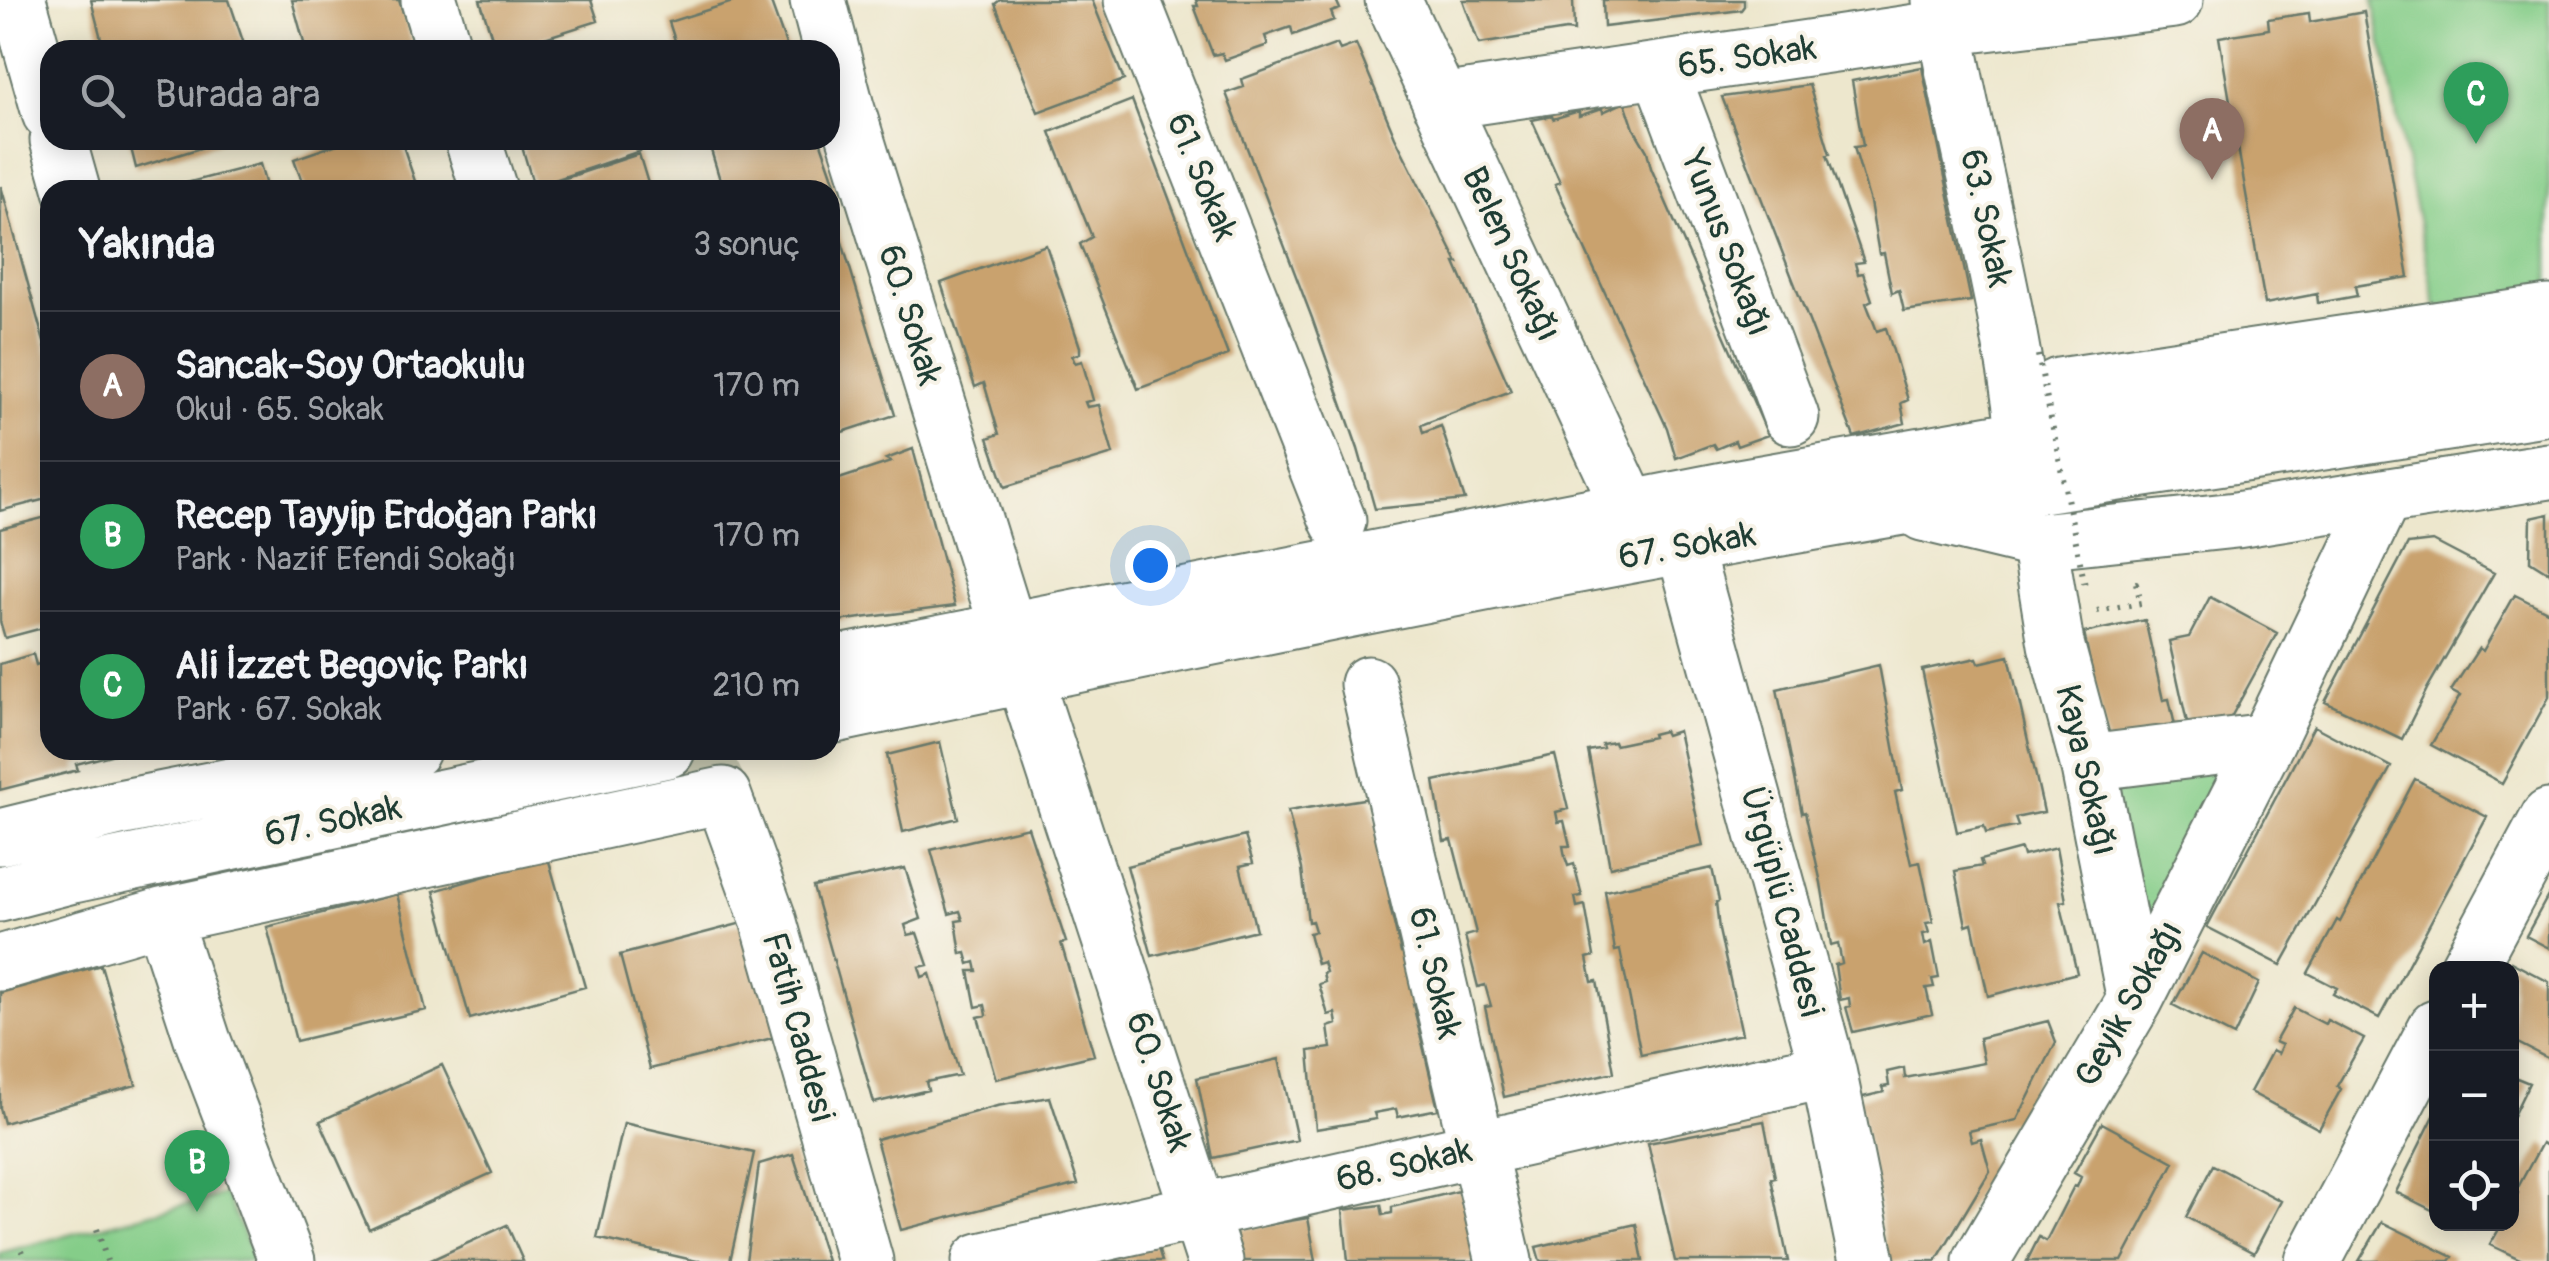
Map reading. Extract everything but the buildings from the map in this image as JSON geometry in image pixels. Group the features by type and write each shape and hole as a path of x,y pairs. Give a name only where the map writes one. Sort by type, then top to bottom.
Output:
{"street":[{"path":"18,0 40,78"},
{"path":"430,0 441,40"},
{"name":"60. Sokak","path":"818,0 828,40"},
{"name":"61. Sokak","path":"1132,0 1338,521"},
{"name":"Belen Sokağı","path":"1393,0 1630,508"},
{"name":"65. Sokak","path":"1440,102 1660,70 1942,14 2175,0"},
{"name":"63. Sokak","path":"1942,14 2004,303 2026,437"},
{"name":"Yunus Sokağı","path":"1660,70 1791,416"},
{"name":"60. Sokak","path":"840,84 1016,652 1208,1237"},
{"path":"61,150 69,180"},
{"path":"476,150 486,180"},
{"path":"2026,437 2059,386 2549,313"},
{"name":"67. Sokak","path":"840,713 1016,652 1630,508 2026,437 2549,357"},
{"name":"67. Sokak","path":"840,664 1016,652 1365,604 1901,508 2549,407"},
{"path":"1901,508 2039,541 2236,520 2549,471"},
{"name":"Geyik Sokağı","path":"1981,1261 2135,1000 2267,741 2383,498"},
{"name":"Kaya Sokağı","path":"2039,541 2056,644 2088,763 2135,1000"},
{"name":"Ürgüplü Caddesi","path":"1684,546 1828,1070 1867,1261"},
{"name":"61. Sokak","path":"1368,684 1504,1261"},
{"path":"2088,763 2267,741"},
{"path":"0,816 217,760"},
{"name":"67. Sokak","path":"0,837 120,808 362,760"},
{"name":"67. Sokak","path":"0,894 619,760"},
{"name":"Fatih Caddesi","path":"162,916 722,796 768,919 866,1261"},
{"path":"2472,961 2548,820"},
{"path":"0,963 162,916 203,1041 286,1261"},
{"path":"2313,1261 2429,1041"},
{"name":"68. Sokak","path":"980,1261 1208,1237 1476,1148 1828,1070"}],"path":[{"path":"2038,355 2086,591"},
{"path":"2082,614 2141,603 2136,584"},
{"path":"97,1229 107,1261"},
{"path":"22,1250 26,1261"}],"green space":[{"path":"2373,0 2549,0 2549,289 2436,307"},
{"path":"2242,759 2140,953 2109,775"},
{"path":"225,1194 256,1261 0,1261 0,1253"}],"tunnel":[{"path":"705,760 723,795"}],"place":[{"name":"Ali İzzet Begoviç Parkı","path":"2476,144"},
{"name":"Sancak-Soy Ortaokulu","path":"2212,180"},
{"name":"Recep Tayyip Erdoğan Parkı","path":"197,1212"}]}
